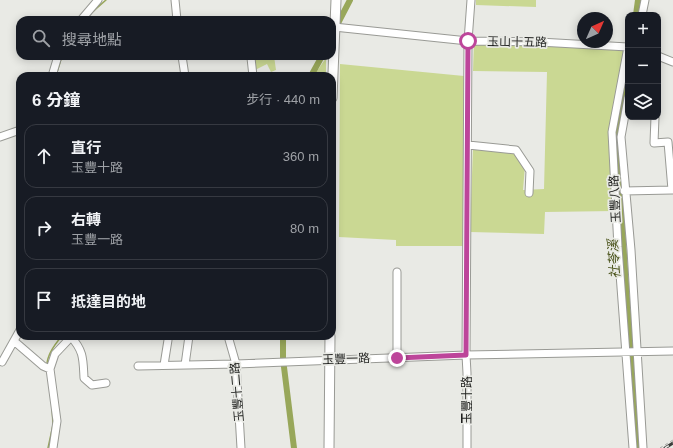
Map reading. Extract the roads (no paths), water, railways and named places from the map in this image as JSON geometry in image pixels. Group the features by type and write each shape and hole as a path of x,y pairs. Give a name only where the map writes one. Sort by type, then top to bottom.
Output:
{"main road":[{"path":"335,16 336,0"},
{"path":"333,60 333,72"},
{"path":"329,448 330,340"}],"street":[{"path":"85,16 98,0"},
{"path":"175,0 177,16"},
{"name":"玉豐十路","path":"467,448 466,355 468,41 471,0"},
{"path":"643,12 645,0"},
{"name":"玉山十五路","path":"336,27 468,41 539,42 625,47"},
{"name":"玉豐八路","path":"628,48 612,132 618,247 632,352 633,448"},
{"path":"661,57 673,62"},
{"path":"53,72 57,60"},
{"path":"183,60 184,72"},
{"path":"251,60 253,72"},
{"path":"625,115 621,137 624,191 631,250 632,352 642,448"},
{"path":"624,191 672,190 668,142 654,143 655,120"},
{"path":"0,137 16,131"},
{"path":"468,146 516,150 530,171 529,193"},
{"path":"397,272 397,358"},
{"path":"2,362 16,337"},
{"path":"53,448 57,421 50,369 55,354 68,340"},
{"path":"75,340 79,346 83,358 84,378 92,385 106,383"},
{"path":"164,365 168,340"},
{"path":"186,365 189,340"},
{"name":"玉豐十二路","path":"229,340 236,364 241,448"},
{"path":"14,341 43,366 50,369"},
{"name":"玉豐一路","path":"138,366 236,364 466,355 673,351"}],"waterway":[{"path":"89,15 106,0"},
{"path":"337,25 350,0"},
{"name":"社苓溪","path":"636,12 638,0"},
{"path":"57,72 61,60"},
{"path":"313,72 320,60"},
{"name":"社苓溪","path":"625,84 616,135 637,448"},
{"path":"47,365 50,353 59,340"},
{"path":"283,340 283,359 294,448"},
{"path":"48,448 53,425 52,407"}],"railway":[{"path":"665,448 673,443"}]}
